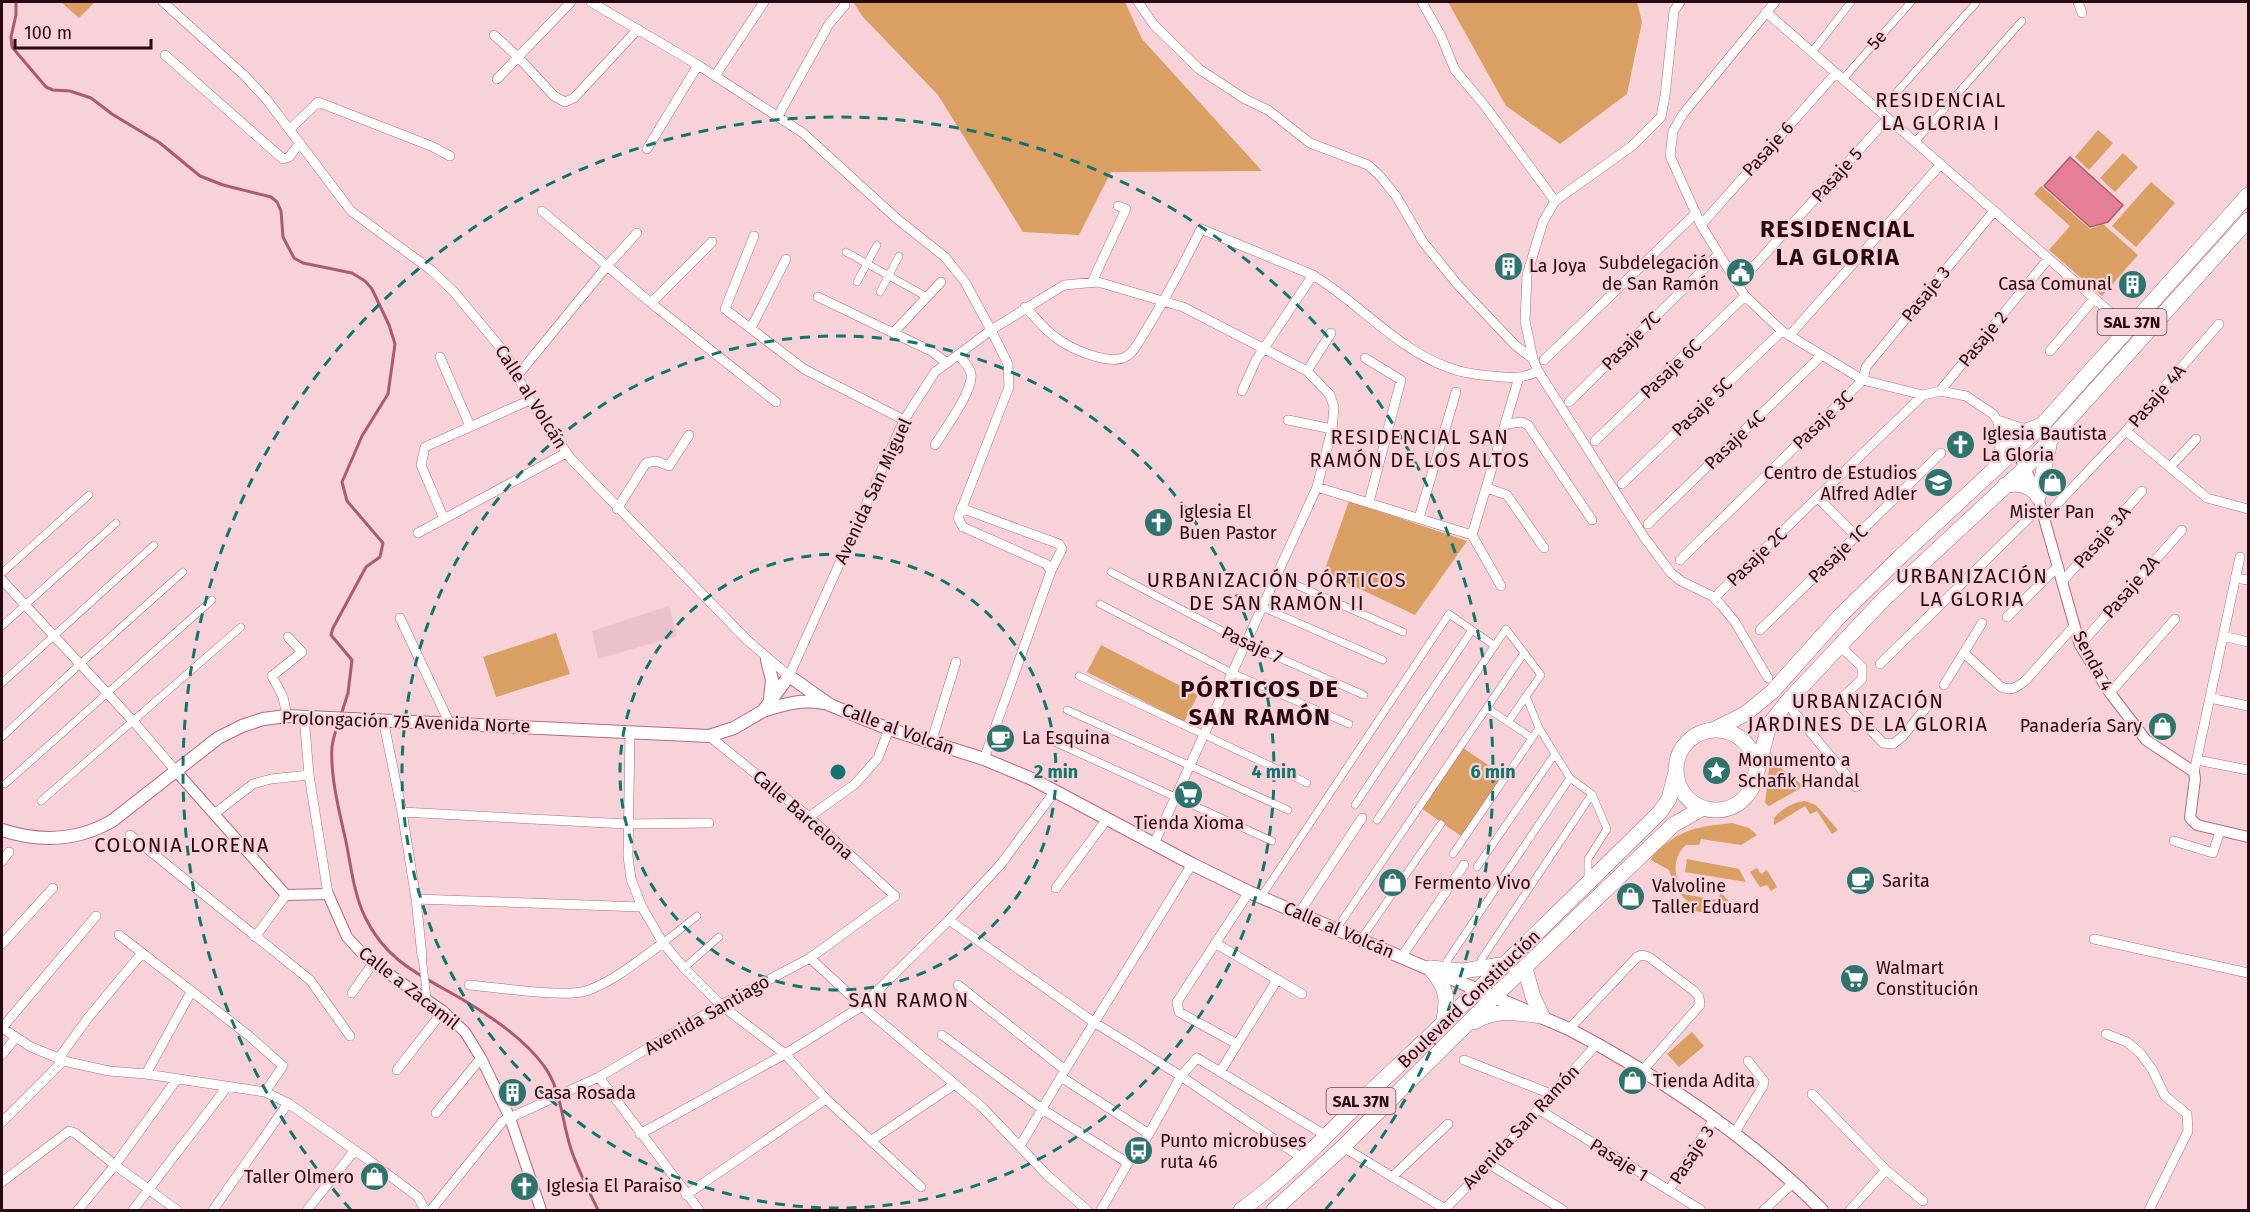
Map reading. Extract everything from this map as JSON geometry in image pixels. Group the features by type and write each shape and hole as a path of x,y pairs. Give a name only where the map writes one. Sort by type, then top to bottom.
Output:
{"highway":[{"name":"SAL 37N","path":"1676,772 1679,755 1686,744 1696,735 1713,730 1745,714 1772,693 1846,610 2042,425 2248,195"},
{"name":"SAL 37N","path":"1703,808 1720,810 1739,804 1752,788 1769,725 1787,702 1882,601 2049,443 2248,220"},
{"path":"2001,424 2024,432 2042,425"},
{"path":"1992,472 2003,449 2004,437 2001,424"},
{"path":"2038,499 2049,443"},
{"path":"2005,485 2016,483 2027,486 2038,499"},
{"path":"1713,730 1731,732 1742,739 1753,754 1757,771"},
{"path":"1676,772 1679,786 1684,794 1703,808"},
{"name":"Boulevard Constitución","path":"1241,1210 1256,1200 1302,1158 1507,964 1660,812 1669,799 1676,772"},
{"name":"Boulevard Constitución","path":"1274,1210 1343,1147 1495,996 1673,825 1703,808"},
{"path":"1430,968 1463,971 1507,964"},
{"path":"1430,968 1442,981 1446,993 1447,1007 1443,1024"},
{"path":"1525,968 1533,997 1542,1016"},
{"path":"1457,1034 1480,1018 1492,1013 1507,1012 1542,1016"}],"main road":[{"path":"767,660 772,680 766,707 800,701 830,705"},
{"name":"Calle al Volcán","path":"789,676 830,705 889,729 984,759 1032,779 1192,864 1255,894 1569,1029 1642,1071 1714,1119 1794,1182 1822,1210"},
{"name":"Prolongación 75 Avenida Norte","path":"2,830 21,836 43,838 63,838 86,833 112,821 218,738 263,719 304,716 383,719 709,736 735,728 766,707 789,676"}],"street":[{"name":"Calle al Volcán","path":"163,2 245,76 272,105 354,214 431,270 459,297 505,353 530,400 566,453 617,509 767,660 789,676"},
{"path":"497,79 571,2"},
{"path":"591,2 698,65 803,133 896,218 945,256 965,282 1008,364 1009,387 958,519 963,526 1046,564 1051,571"},
{"path":"715,76 764,2"},
{"path":"778,116 829,24 845,5 844,2"},
{"path":"1138,2 1154,25 1199,69 1245,99 1268,110 1310,143 1368,165 1380,176 1406,212 1423,242 1458,285 1500,331 1533,359"},
{"path":"1422,2 1441,36 1455,70 1556,201"},
{"path":"1680,2 1674,11 1672,22 1661,117 1632,146 1556,201 1543,222 1527,274 1525,321 1533,359 1538,371 1651,546 1671,573 1681,581 1712,596 1721,605 1736,622 1768,678"},
{"path":"1775,2 1683,114 1673,131 1670,156 1701,225 1745,296 1786,333 1863,380 1923,395 1940,391 1966,396 1993,414 2017,450"},
{"path":"1812,52 1851,2"},
{"name":"5e","path":"1840,76 1911,2"},
{"path":"2078,2 2082,13"},
{"path":"1880,111 1976,3"},
{"path":"1767,12 2119,320"},
{"path":"1916,142 2022,21"},
{"path":"494,35 554,96 565,102 574,98 638,29"},
{"path":"165,55 283,159 289,157 300,144"},
{"path":"647,149 698,65"},
{"name":"Pasaje 6","path":"1701,225 1840,76"},
{"path":"290,129 318,102 431,146 450,156"},
{"path":"1661,117 1673,131"},
{"name":"Pasaje 5","path":"1738,284 1888,118"},
{"name":"Pasaje 5C","path":"1622,484 1786,333 1941,164"},
{"path":"1118,206 1126,209 1092,282 1183,308 1264,348 1307,371 1330,395 1334,407 1332,429 1317,487 1154,844"},
{"name":"Pasaje 3","path":"1863,380 1866,367 1994,211"},
{"path":"542,212 651,303 776,402"},
{"path":"1544,360 1696,213"},
{"path":"1025,307 1054,336 1071,346 1115,361 1128,356 1164,302 1201,229 1313,275 1402,341 1437,363 1467,373 1520,377 1538,371"},
{"path":"517,376 607,266 638,232"},
{"path":"754,236 725,309 804,369 904,420"},
{"path":"651,303 712,242"},
{"path":"857,282 877,245"},
{"path":"846,252 927,297"},
{"name":"Pasaje 7C","path":"1569,402 1719,254"},
{"path":"880,292 899,256"},
{"path":"751,328 786,258"},
{"name":"Pasaje 2","path":"1940,391 2048,259"},
{"path":"1242,392 1252,367 1313,275"},
{"path":"894,333 941,282"},
{"name":"Avenida San Miguel","path":"789,676 904,420 935,372 1025,307 1064,285 1092,282"},
{"name":"Pasaje 6C","path":"1595,441 1745,296"},
{"path":"818,297 932,351 947,363"},
{"path":"2050,351 2094,299"},
{"name":"Pasaje 4A","path":"2044,518 2126,431 2219,324"},
{"path":"1307,371 1331,333"},
{"path":"935,444 969,388 972,376 969,368 958,355"},
{"name":"Pasaje 4C","path":"1648,524 1821,356"},
{"path":"440,357 471,426"},
{"path":"1365,358 1401,380 1369,502"},
{"path":"1472,535 1520,377"},
{"name":"Pasaje 3C","path":"1680,560 1863,380"},
{"path":"1419,518 1456,392"},
{"name":"Pasaje 2C","path":"1719,593 1923,395"},
{"path":"444,519 421,465 425,447 530,400"},
{"path":"1288,420 1332,429"},
{"path":"1506,424 1522,422 1528,425 1592,520"},
{"path":"2126,431 2207,498 2248,509"},
{"path":"617,509 646,463 656,461 669,466 689,435"},
{"path":"2170,467 2196,439"},
{"name":"Senda 4","path":"2017,450 2038,499 2080,645 2110,693 2146,740 2195,766 2248,770"},
{"path":"418,533 566,453"},
{"name":"Pasaje 1C","path":"1760,630 1941,453"},
{"path":"1317,487 1472,535 1502,586"},
{"path":"1487,488 1507,495 1544,548"},
{"name":"Pasaje 3A","path":"2062,582 2142,491"},
{"path":"2,573 89,495"},
{"path":"1818,498 1856,536"},
{"path":"1880,664 2038,499"},
{"path":"961,508 1059,544 1062,549 1051,571 984,759"},
{"path":"2,627 116,523"},
{"name":"Pasaje 2A","path":"2080,645 2182,530"},
{"path":"2,683 154,545"},
{"path":"2240,557 2195,766 2190,818 2197,825 2248,837"},
{"path":"2007,617 2058,566"},
{"path":"2,737 183,572"},
{"name":"Pasaje 7","path":"1111,572 1245,643 1365,695"},
{"path":"1276,576 1403,632"},
{"path":"2235,578 2248,580"},
{"path":"2,580 134,722 286,895 328,894 309,775 304,716"},
{"path":"5,784 212,600"},
{"path":"1100,604 1232,673 1349,724"},
{"path":"1262,607 1383,660"},
{"path":"1238,1044 1179,1012 1177,1007 1177,1002 1215,943 1255,894 1449,614 1495,646"},
{"path":"400,618 449,722"},
{"path":"2110,693 2175,619"},
{"path":"1944,685 1982,623"},
{"path":"1964,653 2001,687 2008,690 2016,688 2025,681 2074,626"},
{"path":"42,801 241,627"},
{"path":"1377,820 1506,628 1541,675 1509,722"},
{"path":"1355,805 1472,630"},
{"path":"2223,636 2248,642"},
{"path":"287,716 283,697 272,676 302,652 288,637"},
{"path":"1839,645 1862,667 1862,679 1841,699 1883,743 1893,744 1903,736 1932,700"},
{"path":"1337,928 1524,653"},
{"path":"931,743 956,662"},
{"path":"1079,676 1307,783"},
{"path":"1526,696 1539,728 1570,778 1592,794 1607,829 1588,859 1588,884"},
{"path":"2210,698 2248,706"},
{"path":"1487,708 1532,738"},
{"path":"1067,710 1288,810"},
{"path":"1793,711 1856,787"},
{"path":"383,719 402,812 416,899 427,999"},
{"path":"1453,854 1539,728"},
{"path":"809,817 855,784 878,758 889,729"},
{"path":"630,732 627,825 631,879 642,907 663,943 721,1005 785,1054 826,1099 921,1187"},
{"name":"Calle Barcelona","path":"709,736 809,817 895,896"},
{"path":"1050,740 1272,841"},
{"path":"1477,867 1555,754"},
{"path":"214,814 253,784 271,778 309,775"},
{"path":"1447,961 1570,778"},
{"path":"640,1134 785,1054 862,1006 949,920 1001,864 1055,791"},
{"path":"1481,960 1592,794"},
{"path":"402,812 627,825 709,823"},
{"path":"1299,913 1362,818"},
{"path":"1056,888 1107,819"},
{"path":"1361,939 1441,824"},
{"path":"2174,841 2213,853 2220,831"},
{"path":"130,835 310,980 350,1036"},
{"path":"2,861 9,852"},
{"path":"1020,1146 1192,864"},
{"path":"1402,956 1464,865"},
{"path":"2,944 52,888"},
{"name":"Calle a Zacamil","path":"328,894 346,937 373,963 427,999 465,1032 481,1058 510,1118 541,1210"},
{"path":"255,937 286,895"},
{"name":"Avenida Santiago","path":"431,1210 496,1130 510,1118 599,1077 721,1005 810,957 895,896"},
{"path":"416,899 642,907"},
{"path":"96,916 2,1028 61,1060 109,1071 146,1074 265,1092 288,1103 355,1150 418,1197 424,1210"},
{"path":"470,985 567,994 588,991 663,943 697,916"},
{"path":"949,920 1095,1023 1181,1076 1302,1158"},
{"path":"119,935 248,1035 283,1066 265,1092"},
{"path":"684,968 719,937"},
{"path":"2094,939 2248,973"},
{"path":"1215,943 1302,994"},
{"path":"2,1122 61,1060 88,1018 142,952"},
{"path":"1569,1029 1637,957 1642,955 1649,957 1694,992 1699,997 1700,1005 1642,1071"},
{"path":"810,957 862,1006 982,1107 1047,1175 1087,1210"},
{"path":"352,993 373,963"},
{"path":"1220,1072 1277,980"},
{"path":"958,985 1063,1073 1149,1134"},
{"path":"146,1074 191,992"},
{"path":"397,1070 443,1011"},
{"path":"2106,1034 2127,1042 2140,1053 2152,1069 2165,1096 2187,1114 2188,1131 2149,1210"},
{"path":"942,1035 1042,1109 1128,1163"},
{"path":"2,1055 16,1037"},
{"name":"Avenida San Ramón","path":"1446,1210 1598,1044"},
{"path":"436,1113 481,1058"},
{"path":"1101,1210 1128,1163 1149,1134 1181,1076 1197,1058 1325,1135"},
{"path":"1464,1060 1551,1094"},
{"path":"1734,1134 1764,1081 1748,1061"},
{"path":"599,1077 699,1210"},
{"path":"78,1210 115,1165 177,1079"},
{"path":"872,1140 955,1084"},
{"path":"133,1210 227,1088"},
{"path":"1812,1094 1886,1170 1923,1201"},
{"path":"686,1195 826,1099"},
{"path":"213,1210 288,1103"},
{"name":"Pasaje 1","path":"1538,1108 1701,1210"},
{"name":"Pasaje 3","path":"1669,1190 1714,1119"},
{"path":"1392,1177 1448,1124"},
{"path":"2,1182 69,1131 75,1133 177,1210"},
{"path":"1343,1147 1446,1210"},
{"path":"307,1210 355,1150"},
{"path":"1489,1164 1563,1210"},
{"path":"1850,1210 1886,1170"},
{"path":"1764,1210 1794,1182"}],"shaded area":[{"path":"61,2 95,2 79,18"},
{"path":"853,2 1125,2 1142,39 1262,171 1111,172 1079,235 1023,232 938,95 863,17"},
{"path":"1448,2 1637,2 1642,22 1627,94 1560,144 1506,106"},
{"path":"2098,130 2113,143 2089,170 2075,157"},
{"path":"2123,153 2138,167 2115,192 2100,178"},
{"path":"2070,157 2123,205 2108,222 2090,227 2044,186"},
{"path":"2151,182 2175,203 2136,247 2112,226"},
{"path":"2041,186 2090,229 2103,224 2138,255 2102,296 2049,250 2070,226 2034,194"},
{"path":"1349,501 1467,541 1415,615 1324,572"},
{"path":"669,606 677,636 598,659 592,631"},
{"path":"556,633 570,674 496,697 483,657"},
{"path":"1101,645 1198,695 1184,722 1087,672"},
{"path":"1463,748 1503,775 1461,836 1421,808"},
{"path":"1771,752 1778,766 1802,785 1769,806 1765,803"},
{"path":"1805,801 1816,805 1838,830 1832,834 1817,811 1810,814 1805,806 1774,825 1774,818 1780,812 1792,804"},
{"path":"1732,823 1749,828 1757,835 1741,845 1701,839 1699,845 1686,845 1679,854 1676,872 1677,878 1684,887 1683,894 1717,900 1721,893 1734,911 1698,912 1676,890 1669,870 1651,860 1663,846 1680,835 1698,828"},
{"path":"1687,859 1739,869 1746,882 1685,872"},
{"path":"1757,868 1761,874 1767,870 1777,887 1771,891 1767,885 1760,887 1750,872"},
{"path":"1692,1032 1704,1046 1679,1067 1667,1054"}],"waterway":[{"path":"16,2 16,15 11,37 12,47 46,87 53,90 70,91 91,98 112,114 160,143 200,176 223,185 271,197 277,202 281,211 283,237 294,258 303,263 352,273 365,281 372,289 389,325 395,344 388,394 362,436 342,482 347,501 383,543 380,557 366,567 331,635 352,660 348,693 341,715"},
{"path":"339,721 332,747 334,780 355,888 365,917 373,932 394,956 418,974 505,1028 527,1046 544,1066 555,1086 575,1159 598,1210"}],"place":[{"name":"La Joya","path":"1508,266"},
{"name":"Subdelegación de San Ramón","path":"1740,273"},
{"name":"Casa Comunal","path":"2133,284"},
{"name":"Iglesia Bautista La Gloria","path":"1961,444"},
{"name":"Centro de Estudios Alfred Adler","path":"1938,483"},
{"name":"Mister Pan","path":"2052,483"},
{"name":"Iglesia El Buen Pastor","path":"1158,522"},
{"name":"Panadería Sary","path":"2163,726"},
{"name":"La Esquina","path":"1001,738"},
{"name":"Monumento a Schafik Handal","path":"1717,770"},
{"name":"Tienda Xioma","path":"1189,794"},
{"name":"Sarita","path":"1861,881"},
{"name":"Fermento Vivo","path":"1393,883"},
{"name":"Valvoline Taller Eduard","path":"1631,896"},
{"name":"Walmart Constitución","path":"1855,978"},
{"name":"Tienda Adita","path":"1632,1081"},
{"name":"Casa Rosada","path":"513,1093"},
{"name":"Punto microbuses ruta 46","path":"1139,1151"},
{"name":"Taller Olmero","path":"375,1177"},
{"name":"Iglesia El Paraiso","path":"525,1186"}],"district":[{"name":"RESIDENCIAL LA GLORIA I","path":"1941,112"},
{"name":"RESIDENCIAL LA GLORIA","path":"1838,243"},
{"name":"RESIDENCIAL SAN RAMÓN DE LOS ALTOS","path":"1420,448"},
{"name":"URBANIZACIÓN LA GLORIA","path":"1972,588"},
{"name":"URBANIZACIÓN PÓRTICOS DE SAN RAMÓN II","path":"1277,592"},
{"name":"PÓRTICOS DE SAN RAMÓN","path":"1260,703"},
{"name":"URBANIZACIÓN JARDINES DE LA GLORIA","path":"1868,712"},
{"name":"COLONIA LORENA","path":"182,845"},
{"name":"SAN RAMON","path":"909,1000"}]}
